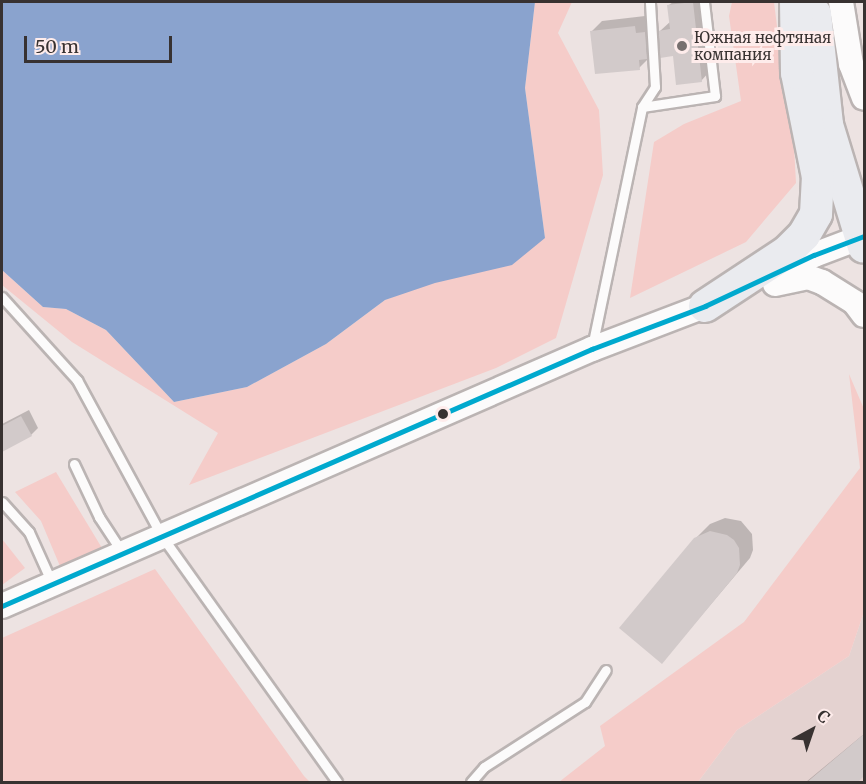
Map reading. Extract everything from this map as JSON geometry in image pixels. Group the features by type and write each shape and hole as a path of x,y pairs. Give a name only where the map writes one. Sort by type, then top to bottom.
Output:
{"highway":[{"path":"717,301 787,252 804,234 816,214 818,177 797,73 796,2"},
{"path":"814,2 827,125 863,240"}],"street":[{"path":"842,2 852,64 864,98"},
{"path":"2,606 592,349 717,301 814,255 863,240"},
{"path":"717,301 808,277 822,282 847,297 864,315"}],"lane":[{"path":"592,349 642,107 655,87 650,2"},
{"path":"642,107 716,96 704,2"},
{"path":"2,297 77,380 161,535 337,783"},
{"path":"74,464 99,517 122,552"},
{"path":"2,502 29,532 52,583"},
{"path":"471,783 484,767 585,702 606,670"}],"shaded area":[{"path":"535,2 572,2 558,33 599,110 603,175 556,338 496,368 189,485 218,433 72,342 2,285 2,270 43,307 66,309 106,330 174,402 247,387 326,344 385,300 545,238 525,88"},
{"path":"732,2 774,2 783,75 792,111 796,183 746,242 630,298 654,142 684,124 741,101 729,16"},
{"path":"849,374 864,409 864,612 849,656 737,730 698,782 559,782 605,746 600,726 744,622 860,468"},
{"path":"56,472 108,558 65,578 41,521 15,492"},
{"path":"2,539 25,568 2,585"},
{"path":"155,569 310,782 2,782 2,638"},
{"path":"864,612 864,782 698,782 737,730 849,656"}],"water":[{"path":"2,2 535,2 525,88 545,238 512,265 435,283 385,300 326,344 247,387 174,402 106,330 66,309 43,307 2,270"}],"building":[{"path":"693,2 702,82 676,85 673,56 660,58 658,31 670,29 667,5"},
{"path":"635,26 636,33 645,32 647,59 639,60 640,70 595,74 590,31"},
{"path":"21,416 32,436 2,452 2,426"},
{"path":"710,531 727,535 734,540 739,548 740,565 737,573 662,664 619,628 694,538"},
{"path":"864,734 864,776 857,783 806,783"}],"transit line":[{"path":"2,606 592,349 705,306 814,255 864,236"}],"place":[{"name":"Южная нефтяная компания","path":"682,46"}]}
